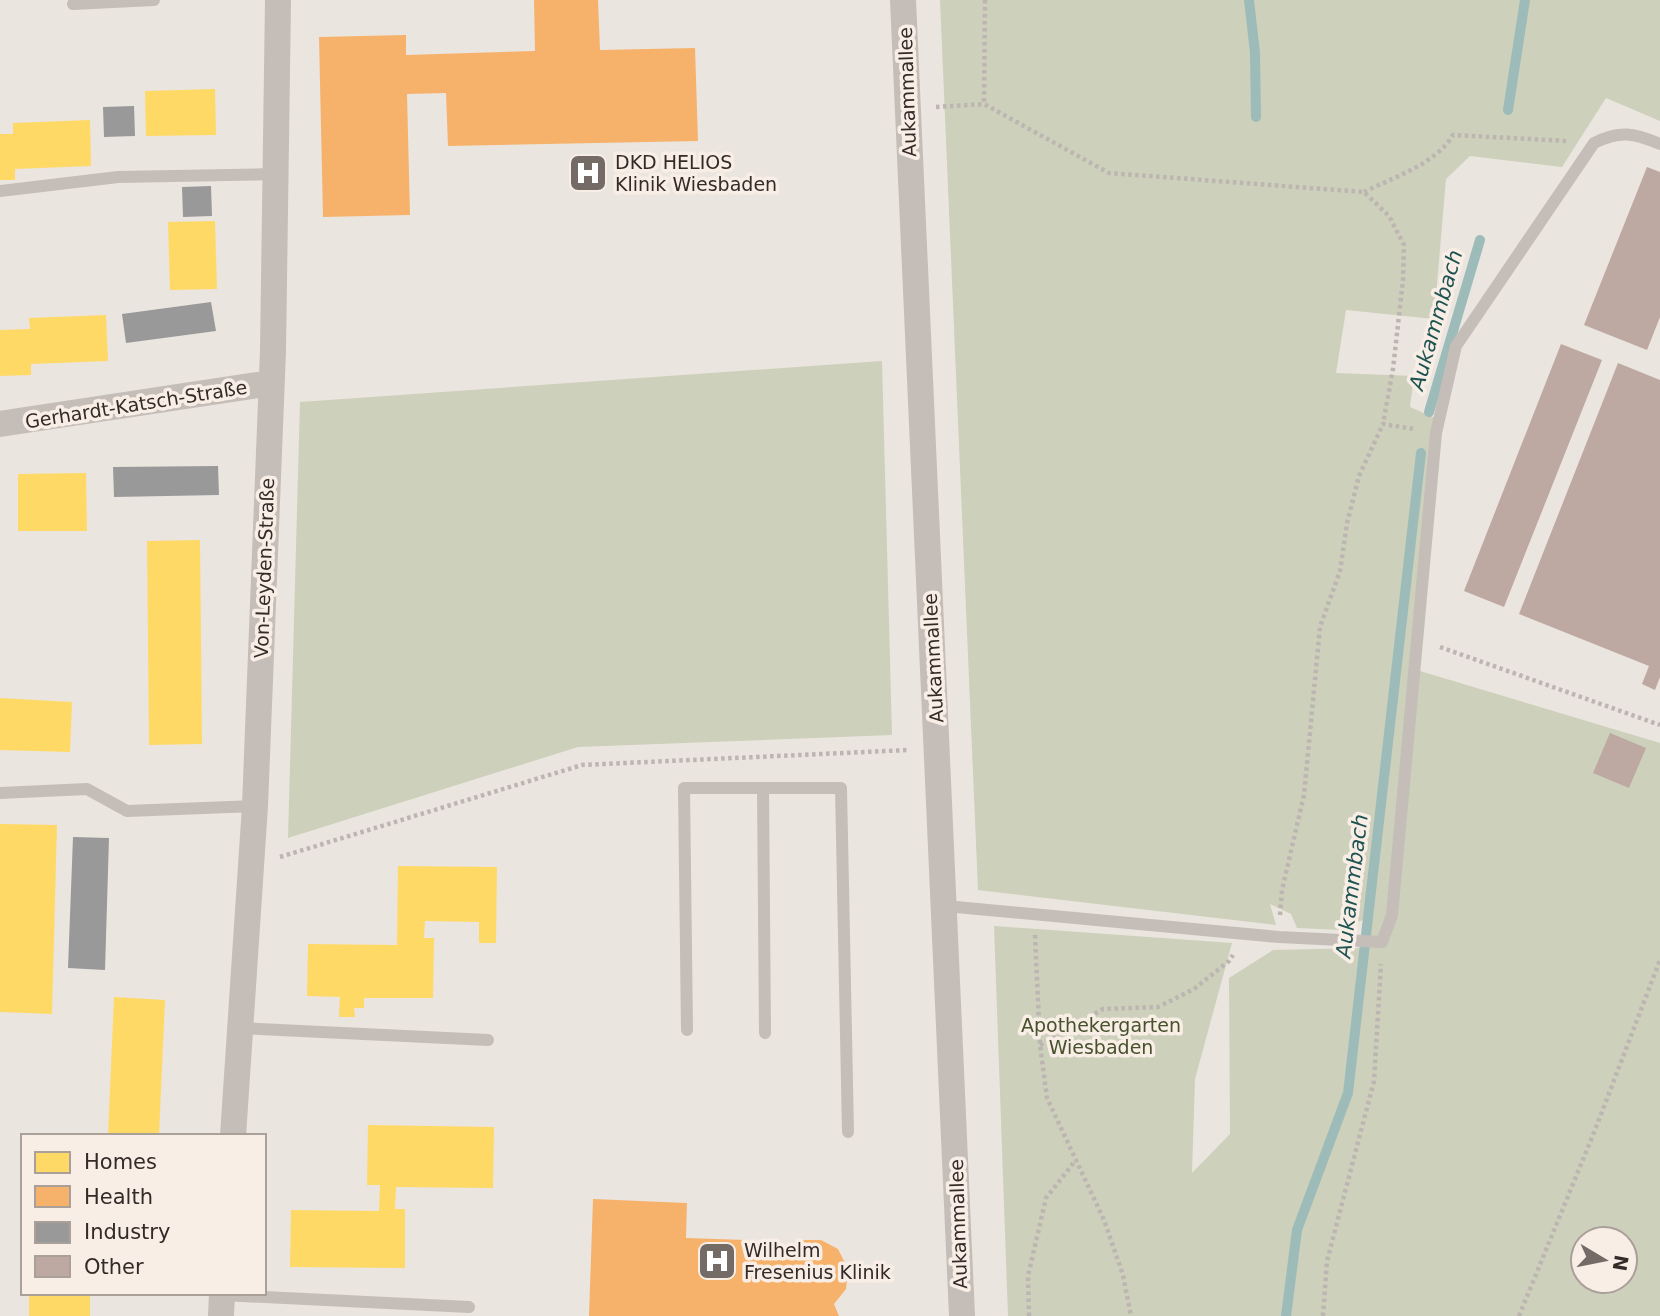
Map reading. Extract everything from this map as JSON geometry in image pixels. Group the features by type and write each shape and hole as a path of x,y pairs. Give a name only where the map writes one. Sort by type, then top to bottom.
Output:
{"street":[{"name":"Von-Leyden-Straße","path":"233,1134 255,806 271,383 278,0"},
{"name":"Aukammallee","path":"904,0 962,1316"},
{"name":"Gerhardt-Katsch-Straße","path":"0,424 271,383"}],"lane":[{"path":"73,4 154,0"},
{"path":"945,906 1279,937 1382,942 1392,915 1436,433 1456,346 1594,143 1613,134 1639,135 1660,144"},
{"path":"0,191 118,177 276,174"},
{"path":"687,1030 684,788 841,789 848,1132"},
{"path":"763,788 765,1033"},
{"path":"0,793 87,789 127,811 255,806"},
{"path":"240,1028 488,1040"},
{"path":"222,1301 469,1307"}],"path":[{"path":"984,104 985,0"},
{"path":"908,109 984,104 1109,173 1364,192 1424,162 1446,147 1453,135 1594,143"},
{"path":"1279,937 1282,890 1304,795 1320,627 1340,571 1347,523 1359,476 1383,424 1393,369 1404,245 1389,216 1364,192"},
{"path":"1383,424 1436,433"},
{"path":"1416,639 1660,725"},
{"path":"250,866 582,765 937,748"},
{"path":"1034,913 1040,1045 1047,1098 1104,1220 1123,1275 1131,1316"},
{"path":"1323,1316 1327,1261 1374,1081 1382,942"},
{"path":"1519,1316 1595,1130 1660,960"},
{"path":"1040,1045 1103,1009 1158,1007 1194,989 1229,961"},
{"path":"1029,1316 1027,1276 1046,1198 1075,1161"}],"green space":[{"name":"Apothekergarten Wiesbaden","path":"940,0 1660,0 1660,121 1606,98 1562,167 1470,156 1446,179 1434,319 1346,310 1336,373 1414,376 1410,407 1435,418 1410,668 1660,743 1660,1316 1008,1316 994,926 1232,943 1195,1079 1192,1173 1230,1134 1229,978 1273,950 1364,948 1369,917 1341,930 1297,928 1291,914 1270,904 1276,925 978,890"},
{"path":"882,361 892,735 578,747 288,838 300,402"}],"building: Homes":[{"path":"215,89 216,135 146,136 145,91"},
{"path":"90,120 91,166 15,169 15,180 0,180 0,134 13,134 13,123"},
{"path":"215,221 217,289 170,290 168,222"},
{"path":"106,315 108,361 31,364 31,375 0,376 0,330 30,329 29,318"},
{"path":"86,473 87,531 18,531 18,474"},
{"path":"200,540 202,744 149,745 147,541"},
{"path":"0,698 72,702 70,752 0,750"},
{"path":"0,824 57,825 52,1014 0,1012"},
{"path":"398,866 497,867 496,943 479,943 479,922 425,921 424,938 434,938 433,998 364,998 364,1008 354,1008 355,1017 339,1017 340,997 307,996 308,944 397,945"},
{"path":"114,997 165,1000 159,1134 108,1134"},
{"path":"368,1125 494,1127 493,1188 396,1187 395,1209 405,1209 405,1268 290,1267 291,1210 379,1211 380,1185 367,1185"},
{"path":"29,1295 90,1295 90,1316 29,1316"}],"building: Health":[{"path":"534,0 598,0 600,50 695,48 698,141 448,146 446,93 407,94 410,215 323,217 319,37 406,35 406,55 535,51"},
{"name":"Wilhelm Fresenius Klinik","path":"593,1199 687,1203 686,1238 746,1240 787,1253 799,1240 821,1240 838,1249 848,1269 846,1289 834,1304 839,1316 589,1316"}],"building: Industry":[{"path":"134,106 135,136 104,137 103,107"},
{"path":"211,186 212,216 183,217 182,187"},
{"path":"211,302 216,331 126,343 122,314"},
{"path":"218,466 219,495 114,497 113,467"},
{"path":"73,837 109,838 105,970 68,968"}],"building: Other":[{"path":"1647,167 1660,172 1660,317 1647,350 1584,325"},
{"path":"1561,344 1602,360 1504,607 1464,591"},
{"path":"1618,363 1660,380 1660,677 1655,690 1642,684 1649,666 1519,614"},
{"path":"1610,733 1646,748 1629,788 1593,773"}],"waterway":[{"name":"Aukammbach","path":"1249,0 1255,53 1256,117"},
{"name":"Aukammbach","path":"1508,110 1525,0"},
{"name":"Aukammbach","path":"1429,412 1480,240"},
{"name":"Aukammbach","path":"1286,1316 1297,1230 1348,1093 1421,453"}],"place":[{"name":"DKD HELIOS Klinik Wiesbaden","path":"588,173"},
{"name":"Wilhelm Fresenius Klinik","path":"717,1261"}]}
